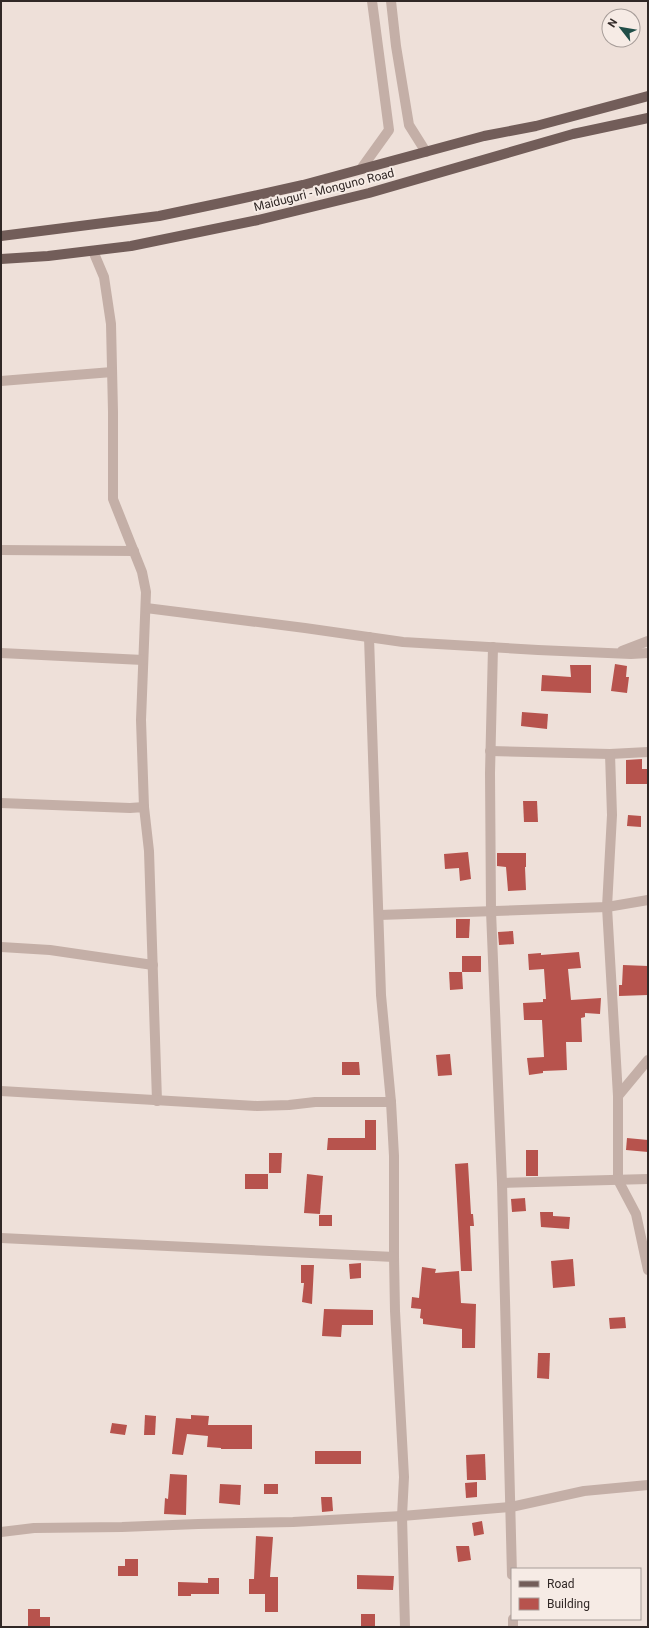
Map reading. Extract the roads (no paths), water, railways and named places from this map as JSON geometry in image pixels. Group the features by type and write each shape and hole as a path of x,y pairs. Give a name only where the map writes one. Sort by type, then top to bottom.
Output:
{"main road":[{"name":"Maiduguri - Monguno Road","path":"1,236 159,216 303,185 426,152 648,96"},
{"name":"Maiduguri - Monguno Road","path":"1,259 48,256 131,246 258,220 361,195 573,134 648,118"}],"street":[{"path":"361,170 389,130 372,1"},
{"path":"391,1 396,46 409,124 426,152"},
{"path":"93,251 104,277 111,324 114,412 113,500 142,572 146,592 141,720 144,807 149,851 157,1101"},
{"path":"1,381 112,372"},
{"path":"1,550 134,551"},
{"path":"146,608 403,642 615,653 648,653"},
{"path":"369,637 382,995 394,1156 394,1257 404,1477 402,1516 405,1627"},
{"path":"615,653 648,641"},
{"path":"493,647 490,751 491,911 502,1183 512,1568"},
{"path":"1,653 144,660"},
{"path":"490,751 610,754 648,752"},
{"path":"610,754 612,815 607,907 618,1096 618,1180 636,1214 648,1270"},
{"path":"1,803 130,808 144,807"},
{"path":"379,915 607,907 648,900"},
{"path":"1,947 50,950 153,965"},
{"path":"618,1096 648,1060"},
{"path":"1,1091 257,1106 289,1105 315,1102 391,1102"},
{"path":"502,1183 648,1179"},
{"path":"1,1238 394,1257"},
{"path":"1,1532 34,1528 293,1522 402,1516 511,1507 584,1491 648,1485"}]}
